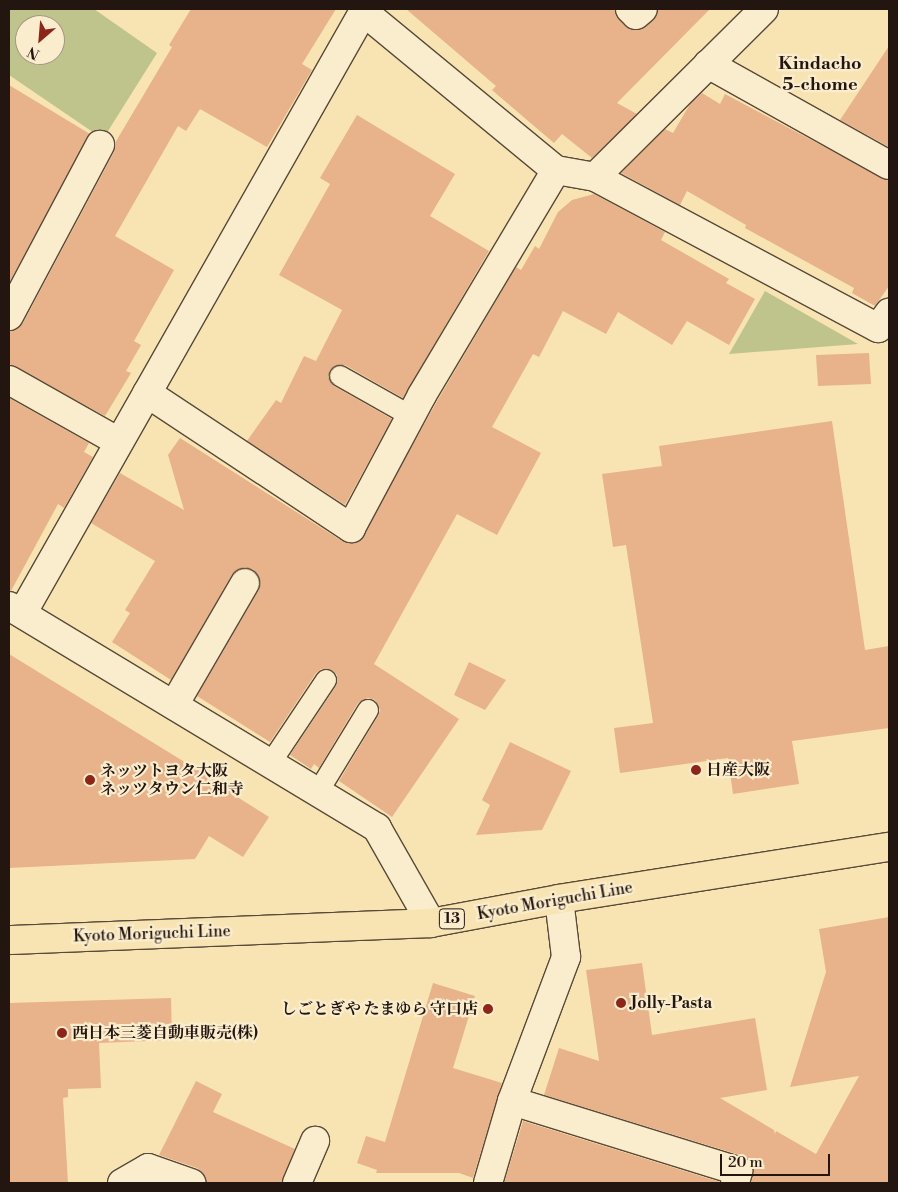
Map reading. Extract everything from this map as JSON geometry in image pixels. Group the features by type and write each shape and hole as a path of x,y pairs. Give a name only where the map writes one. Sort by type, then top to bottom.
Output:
{"main road":[{"name":"Kyoto Moriguchi Line","path":"9,940 431,923 559,899 889,848"}],"street":[{"path":"630,9 636,15 642,9"},
{"path":"595,177 764,9"},
{"path":"431,923 377,828 16,609 120,442 364,10 556,170 595,177 878,328 889,313"},
{"path":"708,64 889,165"},
{"path":"12,303 100,145"},
{"path":"147,393 351,528 411,416 556,170"},
{"path":"9,380 120,442"},
{"path":"174,705 244,583"},
{"path":"488,1183 512,1101 566,957 559,899"},
{"path":"512,1101 738,1171 735,1183"},
{"path":"298,1183 315,1141"},
{"path":"122,1183 148,1168 192,1183"}],"lane":[{"path":"340,376 411,416"},
{"path":"270,764 326,680"},
{"path":"318,792 368,710"}],"green space":[{"path":"9,9 94,9 157,53 103,139 9,75"},
{"path":"765,291 858,344 729,354"}],"building":[{"path":"191,9 336,9 302,64 312,70 267,147 200,109 186,131 178,126 115,236 174,270 134,341 141,345 126,371 131,373 105,416 9,364 9,332 23,323 114,152 115,143 172,47 169,45"},
{"path":"406,9 615,9 625,26 639,30 654,20 658,9 710,9 617,103 637,114 592,158 562,134 554,143 492,90 496,86"},
{"path":"889,46 889,147 840,120"},
{"path":"9,85 90,134 9,283"},
{"path":"702,93 720,104 725,94 889,181 889,286 875,306 852,293 854,288 745,228 746,225 687,191 680,205 621,173 665,129 673,133 690,104"},
{"path":"357,115 455,174 430,216 489,251 403,398 345,365 334,366 330,370 328,377 334,386 392,419 345,505 247,441 276,400 281,403 304,356 316,361 342,310 279,275 330,184 320,178"},
{"path":"594,194 665,232 661,240 729,279 726,283 755,299 729,345 687,321 672,345 618,312 606,334 563,311 539,357 533,354 492,427 541,453 497,535 457,514 374,664 459,719 392,817 339,781 378,716 380,710 375,700 368,698 358,703 319,768 314,764 311,769 290,755 336,686 337,675 332,670 321,669 316,673 270,742 197,696 258,591 261,583 253,570 245,567 232,575 171,680 112,642 130,613 125,610 155,561 91,523 120,473 184,510 168,455 180,438 342,541 359,541 436,403 516,267 521,270 535,246 539,249 558,212 572,200"},
{"path":"869,353 871,384 818,386 816,355"},
{"path":"9,398 89,443 84,452 93,457 64,508 58,504 11,591 9,590"},
{"path":"832,421 865,650 889,646 889,728 792,741 799,784 733,794 728,758 620,773 614,728 653,723 626,545 613,547 602,474 662,466 659,446"},
{"path":"9,654 235,793 234,795 269,817 243,857 209,836 195,859 9,868"},
{"path":"469,662 506,680 485,710 454,695"},
{"path":"510,742 571,771 542,830 476,835 490,805 482,800"},
{"path":"889,917 889,1183 751,1183 753,1167 743,1156 544,1095 559,1048 599,1061 586,970 642,963 652,1035 755,1018 767,1090 720,1098 774,1130 775,1134 776,1131 816,1154 859,1076 790,1087 826,972 819,929"},
{"path":"433,983 475,996 453,1068 502,1083 473,1178 459,1173 376,1173 377,1170 357,1163 366,1136 385,1142"},
{"path":"171,998 172,1040 99,1043 101,1088 68,1089 68,1097 63,1098 68,1183 9,1183 9,1003"},
{"path":"196,1081 222,1094 213,1112 295,1149 282,1183 206,1183 203,1173 197,1168 159,1155"},
{"path":"523,1121 720,1182 720,1183 504,1183"}],"place":[{"name":"日産大阪","path":"696,770"},
{"name":"ネッツトヨタ大阪 ネッツタウン仁和寺","path":"90,780"},
{"name":"Jolly-Pasta","path":"621,1003"},
{"name":"しごとぎや たまゆら 守口店","path":"488,1009"},
{"name":"西日本三菱自動車販売(株)","path":"62,1033"}],"district":[{"name":"Kindacho 5-chome","path":"820,75"}]}
